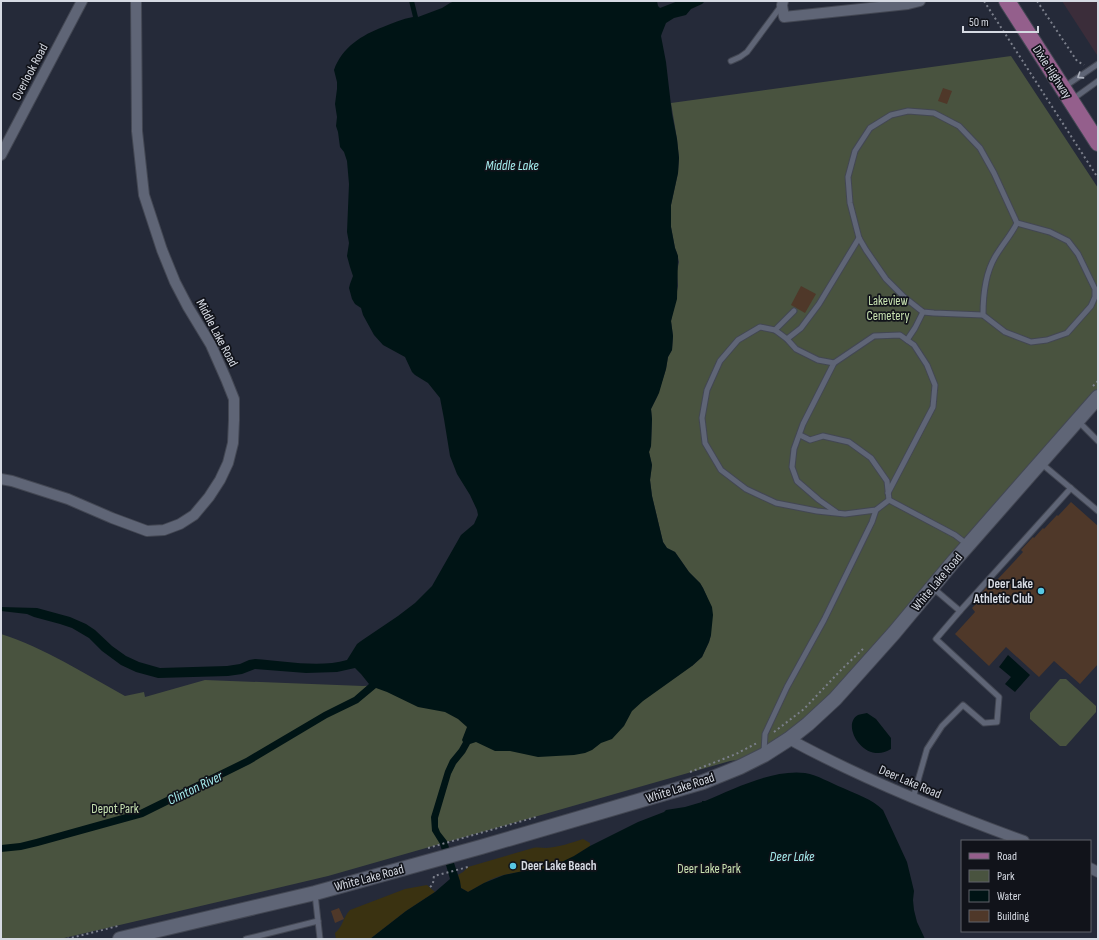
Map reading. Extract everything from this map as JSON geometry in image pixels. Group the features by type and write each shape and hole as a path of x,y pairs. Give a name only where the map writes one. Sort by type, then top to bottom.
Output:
{"main road":[{"name":"Dixie Highway","path":"1007,1 1098,143"}],"street":[{"name":"Overlook Road","path":"1,155 82,1"},
{"name":"Middle Lake Road","path":"1,479 12,481 68,499 147,531 164,530 180,524 194,515 220,480 228,463 233,443 234,399 211,345 175,282 162,250 144,195 137,131 136,1"},
{"path":"783,3 784,17 908,4 920,1"},
{"name":"White Lake Road","path":"120,939 315,893 449,851 703,782 740,767 764,755 789,739 835,699 1098,397"},
{"name":"Deer Lake Road","path":"789,739 822,757 913,798 1021,840"}],"lane":[{"path":"731,61 748,52 783,3"},
{"path":"1067,94 1089,70 1098,64"},
{"path":"1067,94 1098,81"},
{"path":"908,111 934,113 960,126 980,148 1018,223 1050,232 1068,241 1078,254 1095,289 1091,306 1066,333 1047,340 1030,342 1005,332 983,315 922,312 904,297 886,279 859,238 850,203 848,177 855,151 870,128 891,115 908,111"},
{"path":"983,315 985,282 994,259 1018,223"},
{"path":"787,339 802,328 819,304 859,238"},
{"path":"775,330 794,311"},
{"path":"907,340 915,328 922,312"},
{"path":"834,362 818,360 801,352 775,330 760,327 738,340 720,361 707,390 702,418 705,443 721,470 746,489 776,502 817,511 845,514 876,510 889,500"},
{"path":"837,513 797,482 792,467 794,449 803,424 834,362 874,336 900,335 914,345 927,365 935,385 933,407 888,492"},
{"path":"1078,420 1098,441"},
{"path":"800,435 810,440 822,436 849,442 871,458 887,481 889,500"},
{"path":"1041,462 1098,511"},
{"path":"913,798 927,749 942,726 963,705 984,723 997,722 1000,697 936,640 960,611 1071,488"},
{"path":"889,500 955,535 968,545"},
{"path":"764,755 765,734 787,687 824,620 872,522 876,510"},
{"path":"932,587 960,611"},
{"path":"315,893 320,939"},
{"path":"246,939 318,921"}],"path":[{"path":"984,1 1098,178"},
{"path":"1037,1 1077,61 1086,66 1089,70"},
{"path":"434,846 449,851"},
{"path":"430,887 434,882 434,876 467,867"}],"shaded area":[{"path":"1062,1 1098,1 1098,57 1097,55"}],"green space":[{"name":"Lakeview Cemetery","path":"1011,56 1098,188 1098,389 844,681 810,716 776,743 749,758 730,761 328,876 60,939 1,939 1,634 33,646 49,654 125,696 144,692 145,697 205,680 363,686 692,666 702,657 711,635 707,597 700,583 689,572 675,552 667,548 663,542 652,496 650,480 652,465 649,452 651,446 651,409 657,397 666,369 668,357 672,350 673,336 671,321 678,286 677,271 679,262 671,227 671,205 678,173 679,158 671,103"},
{"path":"1060,679 1066,679 1096,706 1096,712 1066,746 1060,746 1030,719 1030,713"}],"sand":[{"name":"Deer Lake Beach","path":"583,839 590,843 590,846 557,865 546,869 499,876 468,892 461,888 458,875 468,867 533,848 556,847"},
{"path":"427,885 435,892 406,911 370,939 336,939 335,933 340,928 350,910 405,889"}],"water":[{"name":"Middle Lake","path":"409,1 414,1 418,17 442,8 455,1 657,1 660,8 678,1 705,1 691,9 686,15 674,18 666,23 661,36 679,158 678,173 671,205 671,227 678,256 677,299 671,321 673,336 672,350 668,357 659,393 651,409 651,446 649,452 652,465 650,480 652,496 663,542 667,548 675,552 689,572 703,588 712,607 713,615 711,635 702,657 632,711 624,726 612,739 601,743 592,750 574,755 538,757 510,751 495,751 476,742 470,744 451,774 438,818 438,827 447,841 461,888 468,892 484,883 504,875 551,867 638,822 666,810 702,802 767,777 780,774 805,773 819,777 864,797 883,810 907,862 914,891 914,910 917,922 925,939 370,939 406,911 435,892 450,879 440,844 432,831 431,817 445,771 450,760 463,742 462,740 467,727 458,719 445,712 418,707 376,688 358,703 327,718 250,764 143,817 38,846 21,850 1,852 1,845 20,843 36,839 140,810 246,758 324,712 354,697 369,684 355,668 337,672 306,673 255,669 242,674 228,676 158,678 136,672 121,665 102,651 89,638 72,628 27,614 1,611 1,607 37,608 70,617 95,630 112,646 126,656 139,662 160,668 227,666 240,664 255,659 325,664 347,660 357,644 415,603 432,586 461,535 474,524 478,515 477,510 457,474 450,456 440,398 428,383 412,372 405,357 383,345 374,335 363,315 361,308 355,304 352,299 349,288 353,276 347,256 349,243 347,232 349,184 347,161 344,152 340,147 336,126 337,117 335,104 337,82 334,70 347,48 360,38 390,24 413,17"},
{"path":"1008,655 1030,675 1015,692 1005,684 1011,677 999,667"},
{"path":"867,713 876,719 891,738 891,749 881,753 872,752 864,748 858,742 852,727 853,720 858,715"}],"building":[{"path":"943,88 952,91 947,104 938,101"},
{"path":"801,286 816,294 805,313 791,305"},
{"name":"Deer Lake Athletic Club","path":"1071,502 1098,526 1098,664 1080,684 1054,661 1039,677 1006,647 989,666 955,634 975,612 972,608 980,600 978,597 990,583 991,584 996,579 997,580 1023,552 1021,550 1033,537 1034,538 1043,528 1044,529"},
{"path":"339,908 344,919 335,923 331,911"}],"place":[{"name":"Deer Lake Athletic Club","path":"1041,591"},
{"name":"Deer Lake Beach","path":"513,866"}],"water label":[{"name":"Clinton River","path":"195,788"},
{"name":"Deer Lake","path":"792,856"}],"park label":[{"name":"Depot Park","path":"115,809"},
{"name":"Deer Lake Park","path":"709,869"}]}
